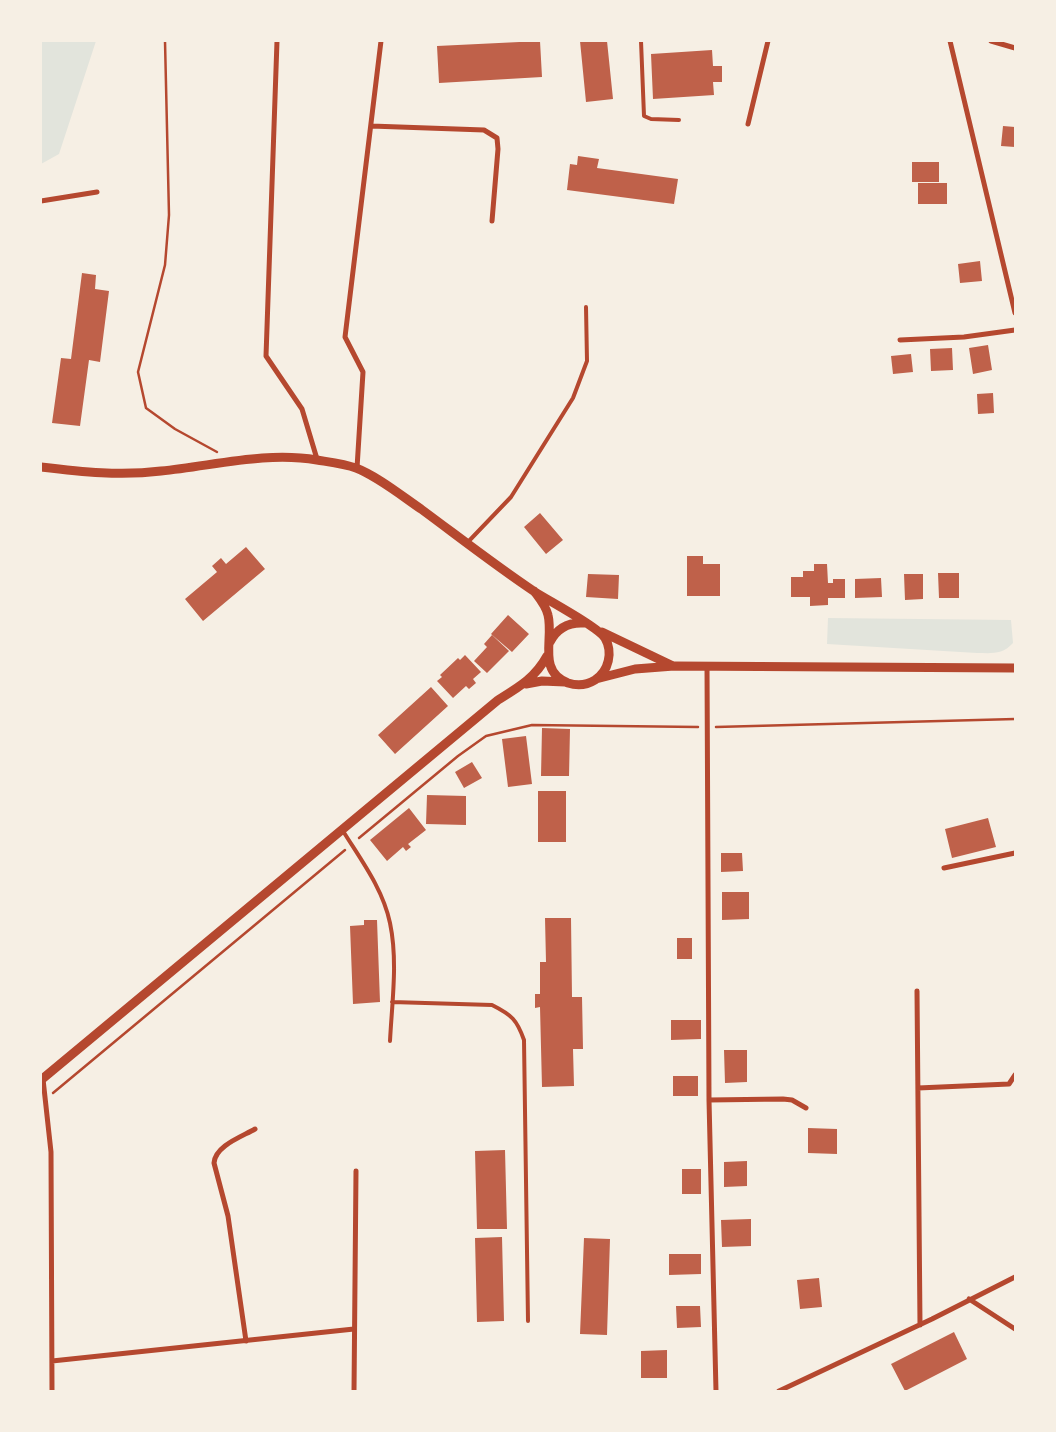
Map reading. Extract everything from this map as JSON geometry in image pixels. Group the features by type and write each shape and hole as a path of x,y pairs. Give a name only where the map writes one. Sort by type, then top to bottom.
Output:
{"street":[{"path":"277,41 266,356 302,409 317,460"},
{"path":"357,468 363,372 345,338 381,41"},
{"path":"748,124 768,41"},
{"path":"950,41 1015,313"},
{"path":"991,41 1015,48"},
{"path":"371,126 484,130 492,133 497,138 498,149 492,221"},
{"path":"41,201 97,192"},
{"path":"900,340 964,337 1015,330"},
{"path":"41,467 98,474 159,472 280,456 317,460 357,468 402,496 534,591 584,623 628,646 674,666"},
{"path":"534,591 543,602 548,615 548,652 553,671 565,682"},
{"path":"52,1391 51,1152 42,1080 498,700 525,684 536,674 548,652 550,640 561,628 568,624 584,623"},
{"path":"596,679 606,667 610,651 604,636 599,630"},
{"path":"525,684 542,681 581,685 635,669 674,666 1015,668"},
{"path":"707,666 709,1100 716,1391"},
{"path":"944,868 1015,853"},
{"path":"917,991 920,1325"},
{"path":"918,1088 1009,1084 1015,1075"},
{"path":"709,1100 783,1099 792,1100 806,1108"},
{"path":"246,1341 228,1216 214,1163 214,1155 220,1149 255,1129"},
{"path":"354,1391 356,1171"},
{"path":"779,1391 920,1325 1015,1277"},
{"path":"969,1299 1015,1329"},
{"path":"52,1361 354,1329"}],"lane":[{"path":"641,41 644,116 651,119 679,120"},
{"path":"467,543 511,497 573,398 587,361 586,307"},
{"path":"343,830 367,868 382,899 390,922 394,961 390,1041"},
{"path":"392,1002 492,1005 506,1012 518,1022 524,1040 528,1321"}],"path":[{"path":"164,41 169,215 165,265 138,372 146,408 175,430 236,462"},
{"path":"707,727 1015,719"}],"shaded area":[{"path":"41,41 96,41 59,154 41,164"},
{"path":"828,618 1011,620 1013,643 1005,650 987,653 827,644"}],"building":[{"path":"540,41 542,77 439,83 437,46"},
{"path":"580,41 607,41 613,99 586,102"},
{"path":"712,50 713,66 722,66 722,82 713,82 714,95 653,99 651,54"},
{"path":"1003,126 1015,127 1015,147 1001,146"},
{"path":"578,156 599,159 597,168 678,179 674,204 567,190 570,164 577,165"},
{"path":"912,162 939,162 939,182 912,182"},
{"path":"918,183 947,183 947,204 918,204"},
{"path":"980,261 982,281 960,283 958,264"},
{"path":"82,273 96,275 95,289 109,291 100,362 89,360 80,426 52,423 61,358 71,359"},
{"path":"988,345 992,370 973,374 969,348"},
{"path":"952,348 953,370 931,371 930,349"},
{"path":"911,354 913,372 893,374 891,356"},
{"path":"993,393 994,413 978,414 977,394"},
{"path":"540,513 563,540 546,554 524,527"},
{"path":"246,547 265,569 203,621 185,599 217,572 212,566 221,558 226,564"},
{"path":"687,556 703,556 703,564 720,564 720,596 687,596"},
{"path":"814,564 827,564 828,583 833,583 833,579 845,579 845,598 828,598 828,605 810,606 810,597 791,597 791,577 803,577 803,571 814,571"},
{"path":"938,573 959,573 959,598 939,598"},
{"path":"588,574 619,575 618,599 586,597"},
{"path":"904,574 923,574 923,599 905,600"},
{"path":"881,578 882,597 855,598 855,579"},
{"path":"508,615 529,634 512,652 491,634"},
{"path":"492,635 509,651 487,673 474,661 487,647 484,644"},
{"path":"465,655 481,672 473,679 476,683 469,689 466,686 453,698 437,681 442,677 440,675 458,658 460,660"},
{"path":"431,687 448,706 395,754 378,735"},
{"path":"542,728 570,729 569,776 541,776"},
{"path":"526,736 532,784 508,787 502,739"},
{"path":"472,762 482,778 464,788 455,772"},
{"path":"538,791 566,791 566,842 538,842"},
{"path":"427,795 466,796 466,825 426,824"},
{"path":"409,808 426,830 408,844 411,847 406,851 403,847 387,861 370,840"},
{"path":"988,818 996,847 952,858 945,829"},
{"path":"721,853 742,853 743,871 721,872"},
{"path":"722,892 749,892 749,919 722,920"},
{"path":"545,918 571,918 572,997 582,997 583,1049 573,1049 574,1086 542,1087 540,1007 535,1008 535,994 540,994 540,962 546,962"},
{"path":"364,920 377,920 380,1002 353,1004 350,926 364,925"},
{"path":"677,938 692,938 692,959 677,959"},
{"path":"671,1020 701,1020 701,1039 671,1040"},
{"path":"724,1050 747,1050 747,1082 725,1083"},
{"path":"673,1076 698,1076 698,1096 673,1096"},
{"path":"808,1128 837,1129 837,1154 808,1153"},
{"path":"505,1150 507,1229 477,1229 475,1151"},
{"path":"747,1161 747,1186 724,1187 724,1162"},
{"path":"682,1169 701,1169 701,1194 682,1194"},
{"path":"751,1219 751,1246 722,1247 721,1220"},
{"path":"502,1237 504,1321 477,1322 475,1238"},
{"path":"584,1238 610,1239 607,1335 580,1334"},
{"path":"669,1254 701,1254 701,1274 669,1275"},
{"path":"819,1278 822,1307 800,1309 797,1280"},
{"path":"676,1306 700,1306 701,1327 677,1328"},
{"path":"954,1332 967,1359 905,1391 891,1364"},
{"path":"667,1350 667,1378 641,1378 641,1351"}]}
